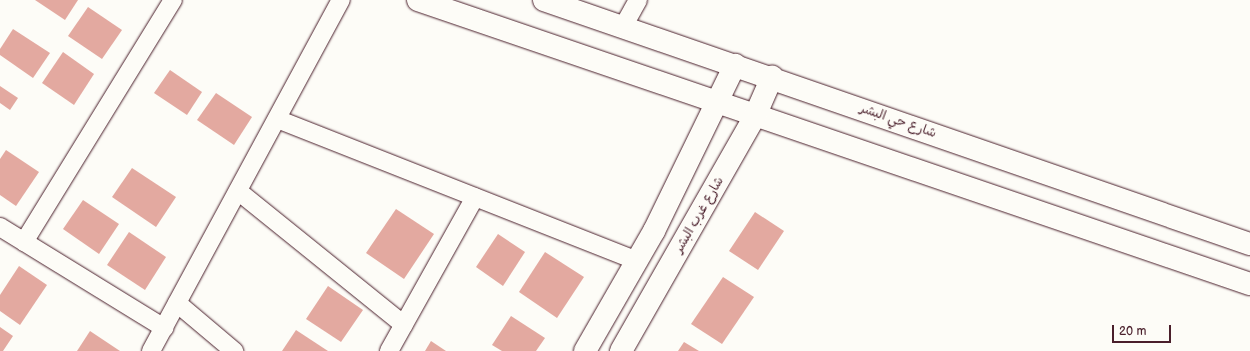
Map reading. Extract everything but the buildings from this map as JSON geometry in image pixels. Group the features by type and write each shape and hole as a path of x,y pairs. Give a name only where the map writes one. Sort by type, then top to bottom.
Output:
{"street":[{"path":"24,242 173,0"},
{"path":"151,351 341,0"},
{"path":"418,0 718,104 1250,284"},
{"name":"شارع حي البشر","path":"544,0 772,77 1250,244"},
{"path":"623,27 638,0"},
{"path":"586,351 637,261 718,104 735,65"},
{"name":"شارع غرب البشر","path":"621,351 755,116 772,77"},
{"path":"277,119 637,261"},
{"path":"238,191 404,325"},
{"path":"389,351 475,197"},
{"path":"0,227 164,328"},
{"path":"177,303 234,351"}]}
